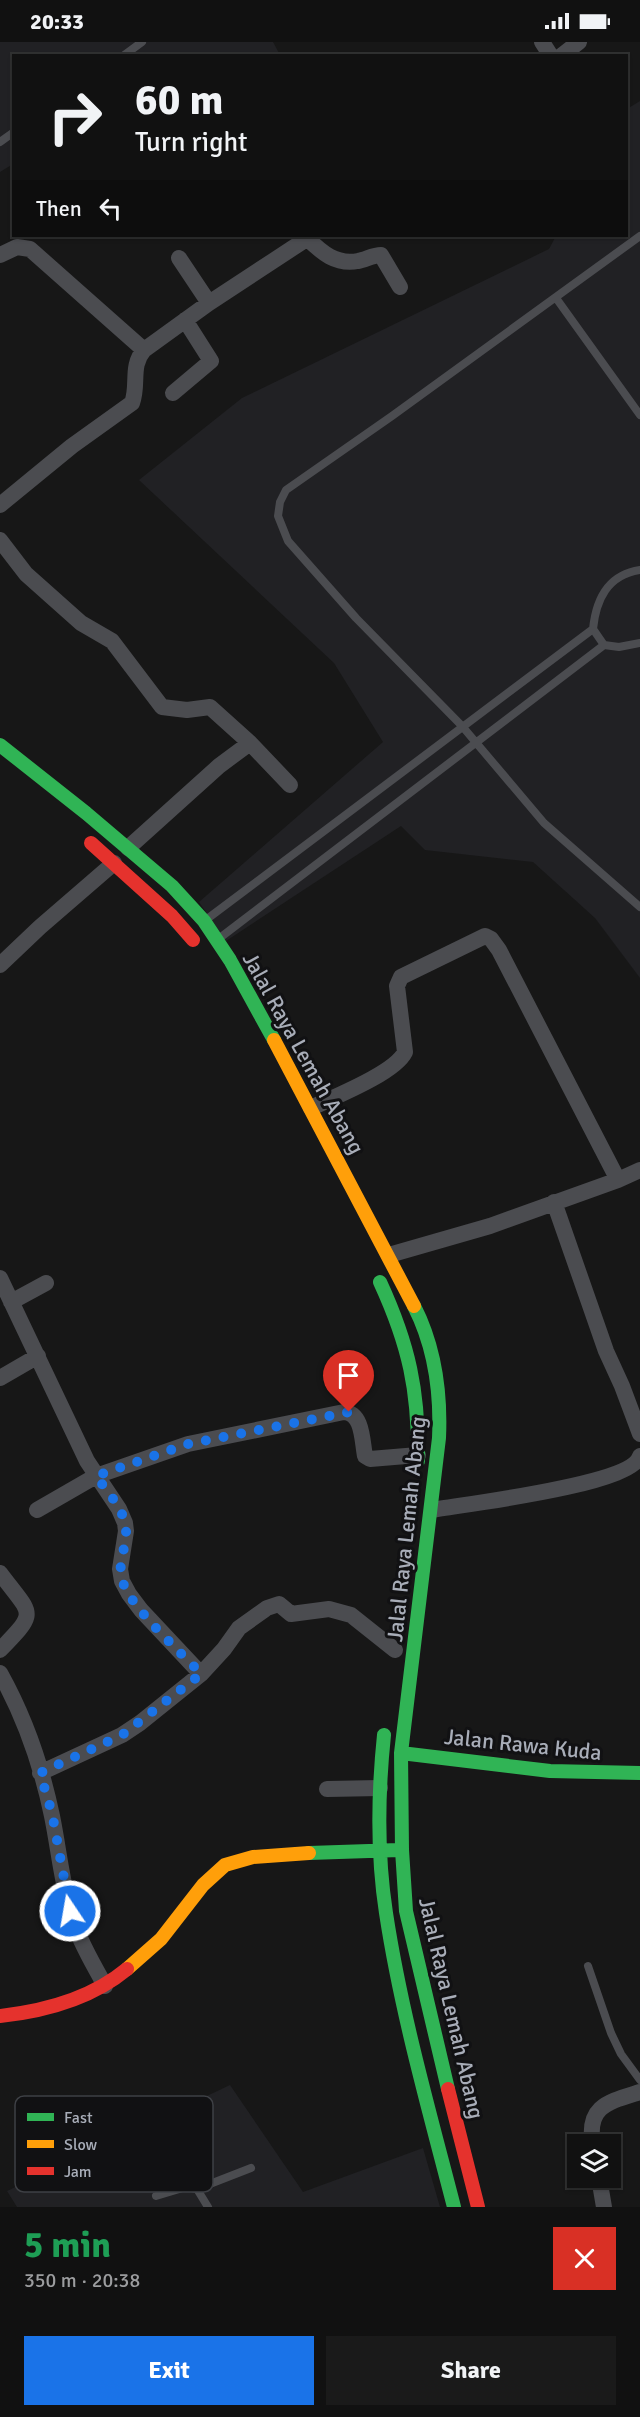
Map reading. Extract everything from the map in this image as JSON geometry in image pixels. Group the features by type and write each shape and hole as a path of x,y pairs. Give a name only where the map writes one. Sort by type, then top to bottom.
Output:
{"main road":[{"name":"Jalal Raya Lemah Abang","path":"0,745 172,886 204,921 209,946"},
{"name":"Jalal Raya Lemah Abang","path":"78,832 189,934 209,946 250,995 389,1255 418,1315 430,1349 440,1410 439,1438 401,1753 402,1850 406,1911 433,2032 478,2207"},
{"name":"Jalal Raya Lemah Abang","path":"375,1272 394,1312 409,1352 416,1387 418,1463"},
{"name":"Jalal Raya Lemah Abang","path":"386,1719 380,1788 381,1849 386,1912 411,2037 454,2207"},
{"name":"Jalan Rawa Kuda","path":"401,1753 543,1770 640,1773"},
{"path":"0,2016 25,2014 68,2003 105,1986 124,1974 145,1956 175,1923 198,1889 234,1861 259,1855 402,1850"}],"street":[{"path":"564,54 579,42"},
{"path":"0,505 63,453 132,403 137,358 144,350 208,303 309,237 320,251 340,262 359,261 381,255 400,287"},
{"path":"0,255 17,247 30,249 144,350"},
{"path":"179,258 208,303"},
{"path":"173,393 211,361 185,320"},
{"path":"0,540 26,574 57,602 81,623 112,641 162,706 187,710 210,707 250,742 290,784"},
{"path":"128,848 219,766 250,742"},
{"path":"0,965 114,863"},
{"path":"311,1108 376,1076 402,1059 405,1052 397,986 401,977 485,936 491,939 499,950 618,1180"},
{"path":"389,1255 490,1226 640,1170"},
{"path":"554,1202 606,1351 637,1417 640,1434"},
{"path":"0,1278 96,1476 119,1509 125,1523 120,1569 122,1581 141,1610 201,1674"},
{"path":"11,1302 46,1283"},
{"path":"0,1378 38,1356"},
{"path":"37,1510 96,1476 188,1444 344,1412 354,1414 358,1420 365,1456 370,1459 418,1463"},
{"path":"432,1510 558,1489 614,1475 635,1465 640,1456"},
{"path":"0,1573 26,1607 28,1616 26,1624 0,1650"},
{"path":"40,1773 122,1735 201,1674 239,1628 267,1608 279,1604 291,1614 328,1609 351,1615 395,1650"},
{"path":"0,1673 13,1697 52,1813 67,1899 74,1923 105,1986"},
{"path":"327,1789 380,1788"},
{"path":"591,2134 596,2111 608,2103 640,2092"},
{"path":"601,2188 604,2207"}],"lane":[{"path":"126,54 142,42"},
{"path":"640,236 286,490 280,502 278,516 288,541 356,618 462,726 544,823 640,907"},
{"path":"556,298 640,415"},
{"path":"604,645 593,629 595,609 604,591 618,577 640,570"},
{"path":"189,934 593,629"},
{"path":"209,946 604,645 619,647 640,643"},
{"path":"588,1966 611,2033 621,2054 640,2080"},
{"path":"213,2183 251,2168"},
{"path":"156,2196 169,2192"},
{"path":"199,2192 208,2207"}],"shaded area":[{"path":"0,42 273,42 279,54 12,54 12,165 0,172"},
{"path":"640,101 640,978 595,918 533,862 425,850 401,826 226,941 199,902 383,742 334,663 139,480 242,398 549,249 555,237 628,237 628,108"},
{"path":"230,2085 303,2192 423,2148 440,2207 17,2207 7,2191 15,2187 15,2192 213,2192 213,2096 207,2096"}],"traffic: fast":[{"path":"0,745 86,813 172,886 204,921 230,960 274,1040"},
{"path":"380,1282 398,1327 410,1369 417,1412 418,1461"},
{"path":"414,1306 432,1354 438,1387 439,1438 401,1753 402,1850 406,1911 448,2089"},
{"path":"384,1735 379,1824 386,1913 408,2024 454,2207"},
{"path":"401,1753 550,1771 640,1773"},
{"path":"309,1853 399,1850"}],"traffic: slow":[{"path":"274,1040 414,1306"},
{"path":"127,1969 161,1939 203,1885 225,1865 253,1857 309,1853"}],"traffic: jam":[{"path":"91,843 172,916 193,940"},
{"path":"0,2016 34,2011 67,2002 98,1988 127,1969"},
{"path":"448,2089 478,2207"}],"route":[{"path":"70,1911 52,1813 40,1773 122,1735 179,1694 201,1674 141,1610 122,1581 120,1569 126,1531 125,1523 119,1509 96,1476 188,1444 224,1435 349,1412"}]}
